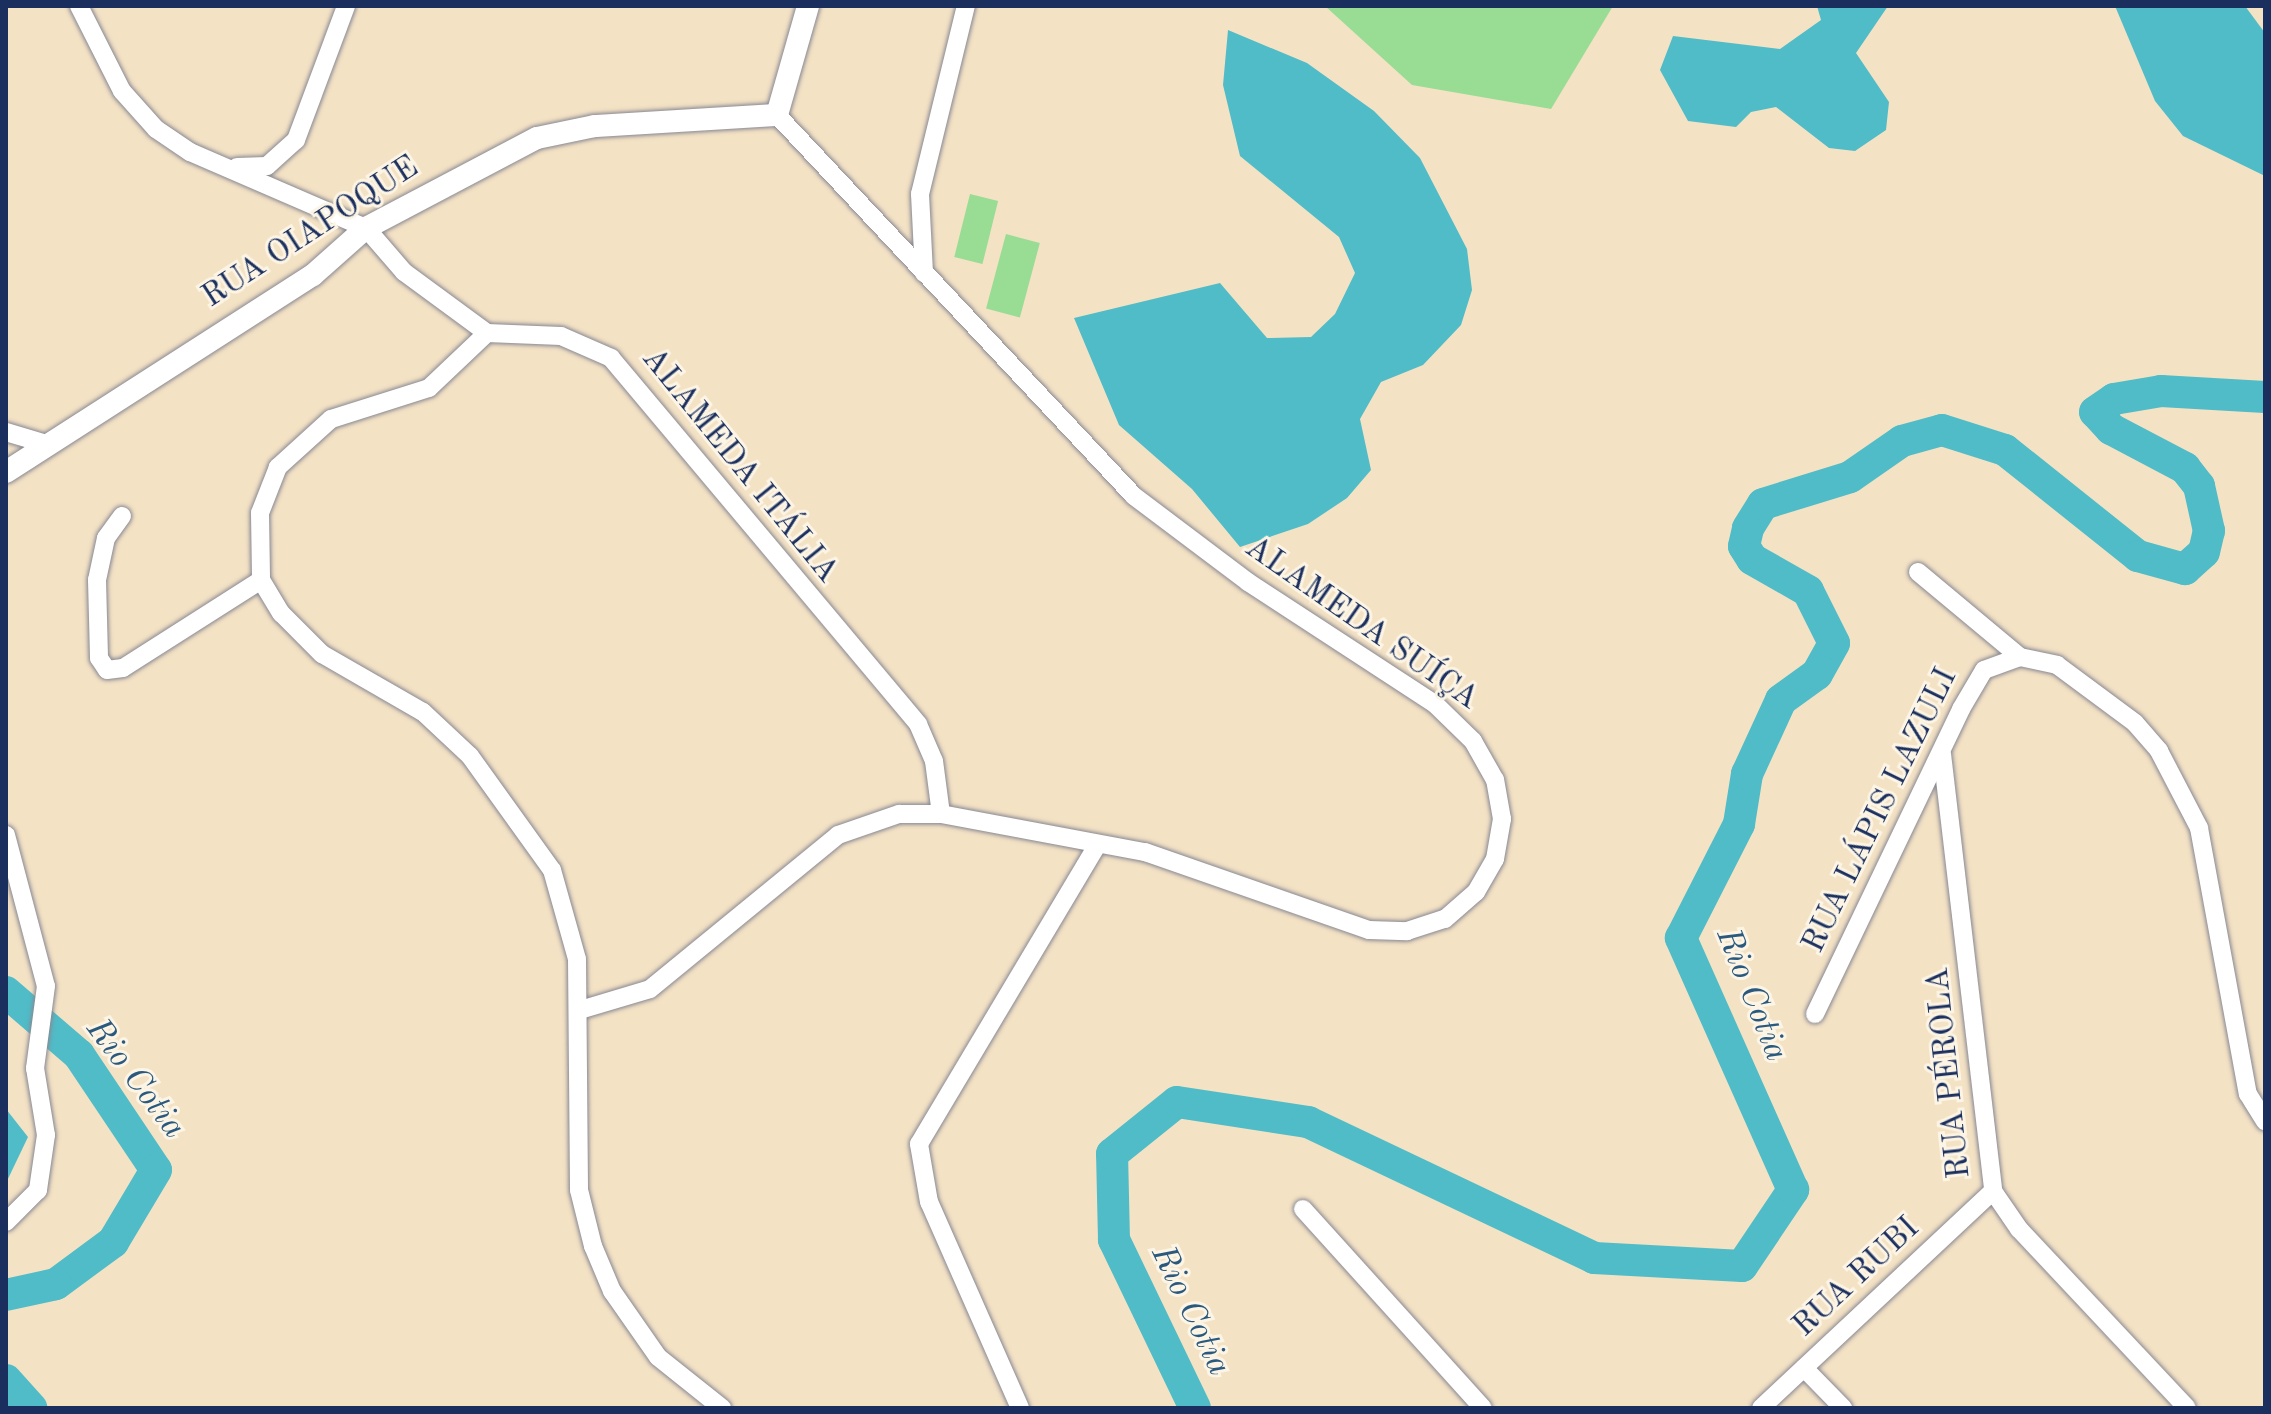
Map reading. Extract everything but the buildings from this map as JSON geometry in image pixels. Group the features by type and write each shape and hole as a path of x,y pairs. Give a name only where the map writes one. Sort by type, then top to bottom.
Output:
{"street":[{"path":"79,6 122,91 156,129 226,166 366,228 404,272 487,333 429,388 331,419 278,467 260,513 261,580 297,632 423,712 509,803 552,870 577,959 580,1010 579,1190 593,1246 612,1291 658,1357 722,1408"},
{"path":"226,166 267,166 296,140 346,6"},
{"path":"777,115 808,6"},
{"path":"924,273 920,194 966,6"},
{"name":"RUA OIAPOQUE","path":"6,472 313,275 366,228 537,138 595,126 777,115"},
{"name":"ALAMEDA SUÍÇA","path":"580,1010 650,989 686,965 838,835 899,814 941,814 1098,844 1206,869 1369,930 1407,931 1445,919 1476,892 1495,859 1502,819 1495,780 1473,741 1435,704 1248,582 1134,496 777,115"},
{"name":"ALAMEDA ITÁLIA","path":"487,333 561,336 611,358 654,401 746,526 918,724 934,761 941,814"},
{"path":"6,432 50,445"},
{"path":"122,516 106,538 97,580 99,658 107,670 123,668 261,580"},
{"path":"1918,572 2020,657 2057,665 2135,723 2183,788 2210,878 2248,1094 2265,1121"},
{"name":"RUA LÁPIS LAZULI","path":"1815,1014 1984,670 2020,657"},
{"name":"RUA PÉROLA","path":"1942,754 1993,1191 2019,1229 2187,1408"},
{"path":"6,835 46,986 35,1068 45,1169 38,1190 6,1222"},
{"path":"1020,1408 926,1194 919,1144 1098,844"},
{"name":"RUA RUBI","path":"1761,1408 1993,1191"},
{"path":"1303,1209 1483,1408"},
{"path":"1804,1368 1843,1408"}],"green space":[{"path":"1325,6 1613,6 1551,109 1412,85"},
{"path":"970,194 998,201 982,264 954,257"},
{"path":"1006,234 1040,243 1020,317 986,308"}],"water":[{"path":"1817,6 1888,6 1856,53 1889,102 1886,130 1855,151 1829,148 1776,107 1751,112 1736,127 1688,121 1660,70 1673,36 1780,49 1821,20"},
{"path":"2115,6 2245,6 2265,33 2265,176 2183,136 2155,101"},
{"path":"1228,30 1307,63 1374,111 1420,158 1467,249 1472,290 1461,325 1423,365 1381,382 1360,419 1371,470 1347,498 1308,524 1240,547 1192,489 1119,425 1074,318 1220,283 1267,338 1311,337 1335,314 1355,273 1339,237 1240,156 1223,85"},
{"path":"6,1109 28,1137 6,1183"}],"waterway":[{"name":"Rio Cotia","path":"1195,1408 1114,1240 1112,1154 1177,1102 1308,1122 1594,1258 1742,1266 1793,1190 1681,938 1739,824 1747,774 1781,700 1817,674 1834,643 1808,591 1752,559 1744,546 1748,528 1763,504 1850,477 1902,441 1942,430 2005,450 2138,556 2185,569 2204,552 2209,531 2199,486 2185,468 2111,429 2095,412 2114,399 2161,391 2265,397"},
{"name":"Rio Cotia","path":"6,992 79,1055 156,1170 113,1242 56,1284 6,1295"},
{"name":"Rio Cotia","path":"6,1380 31,1408"}]}
